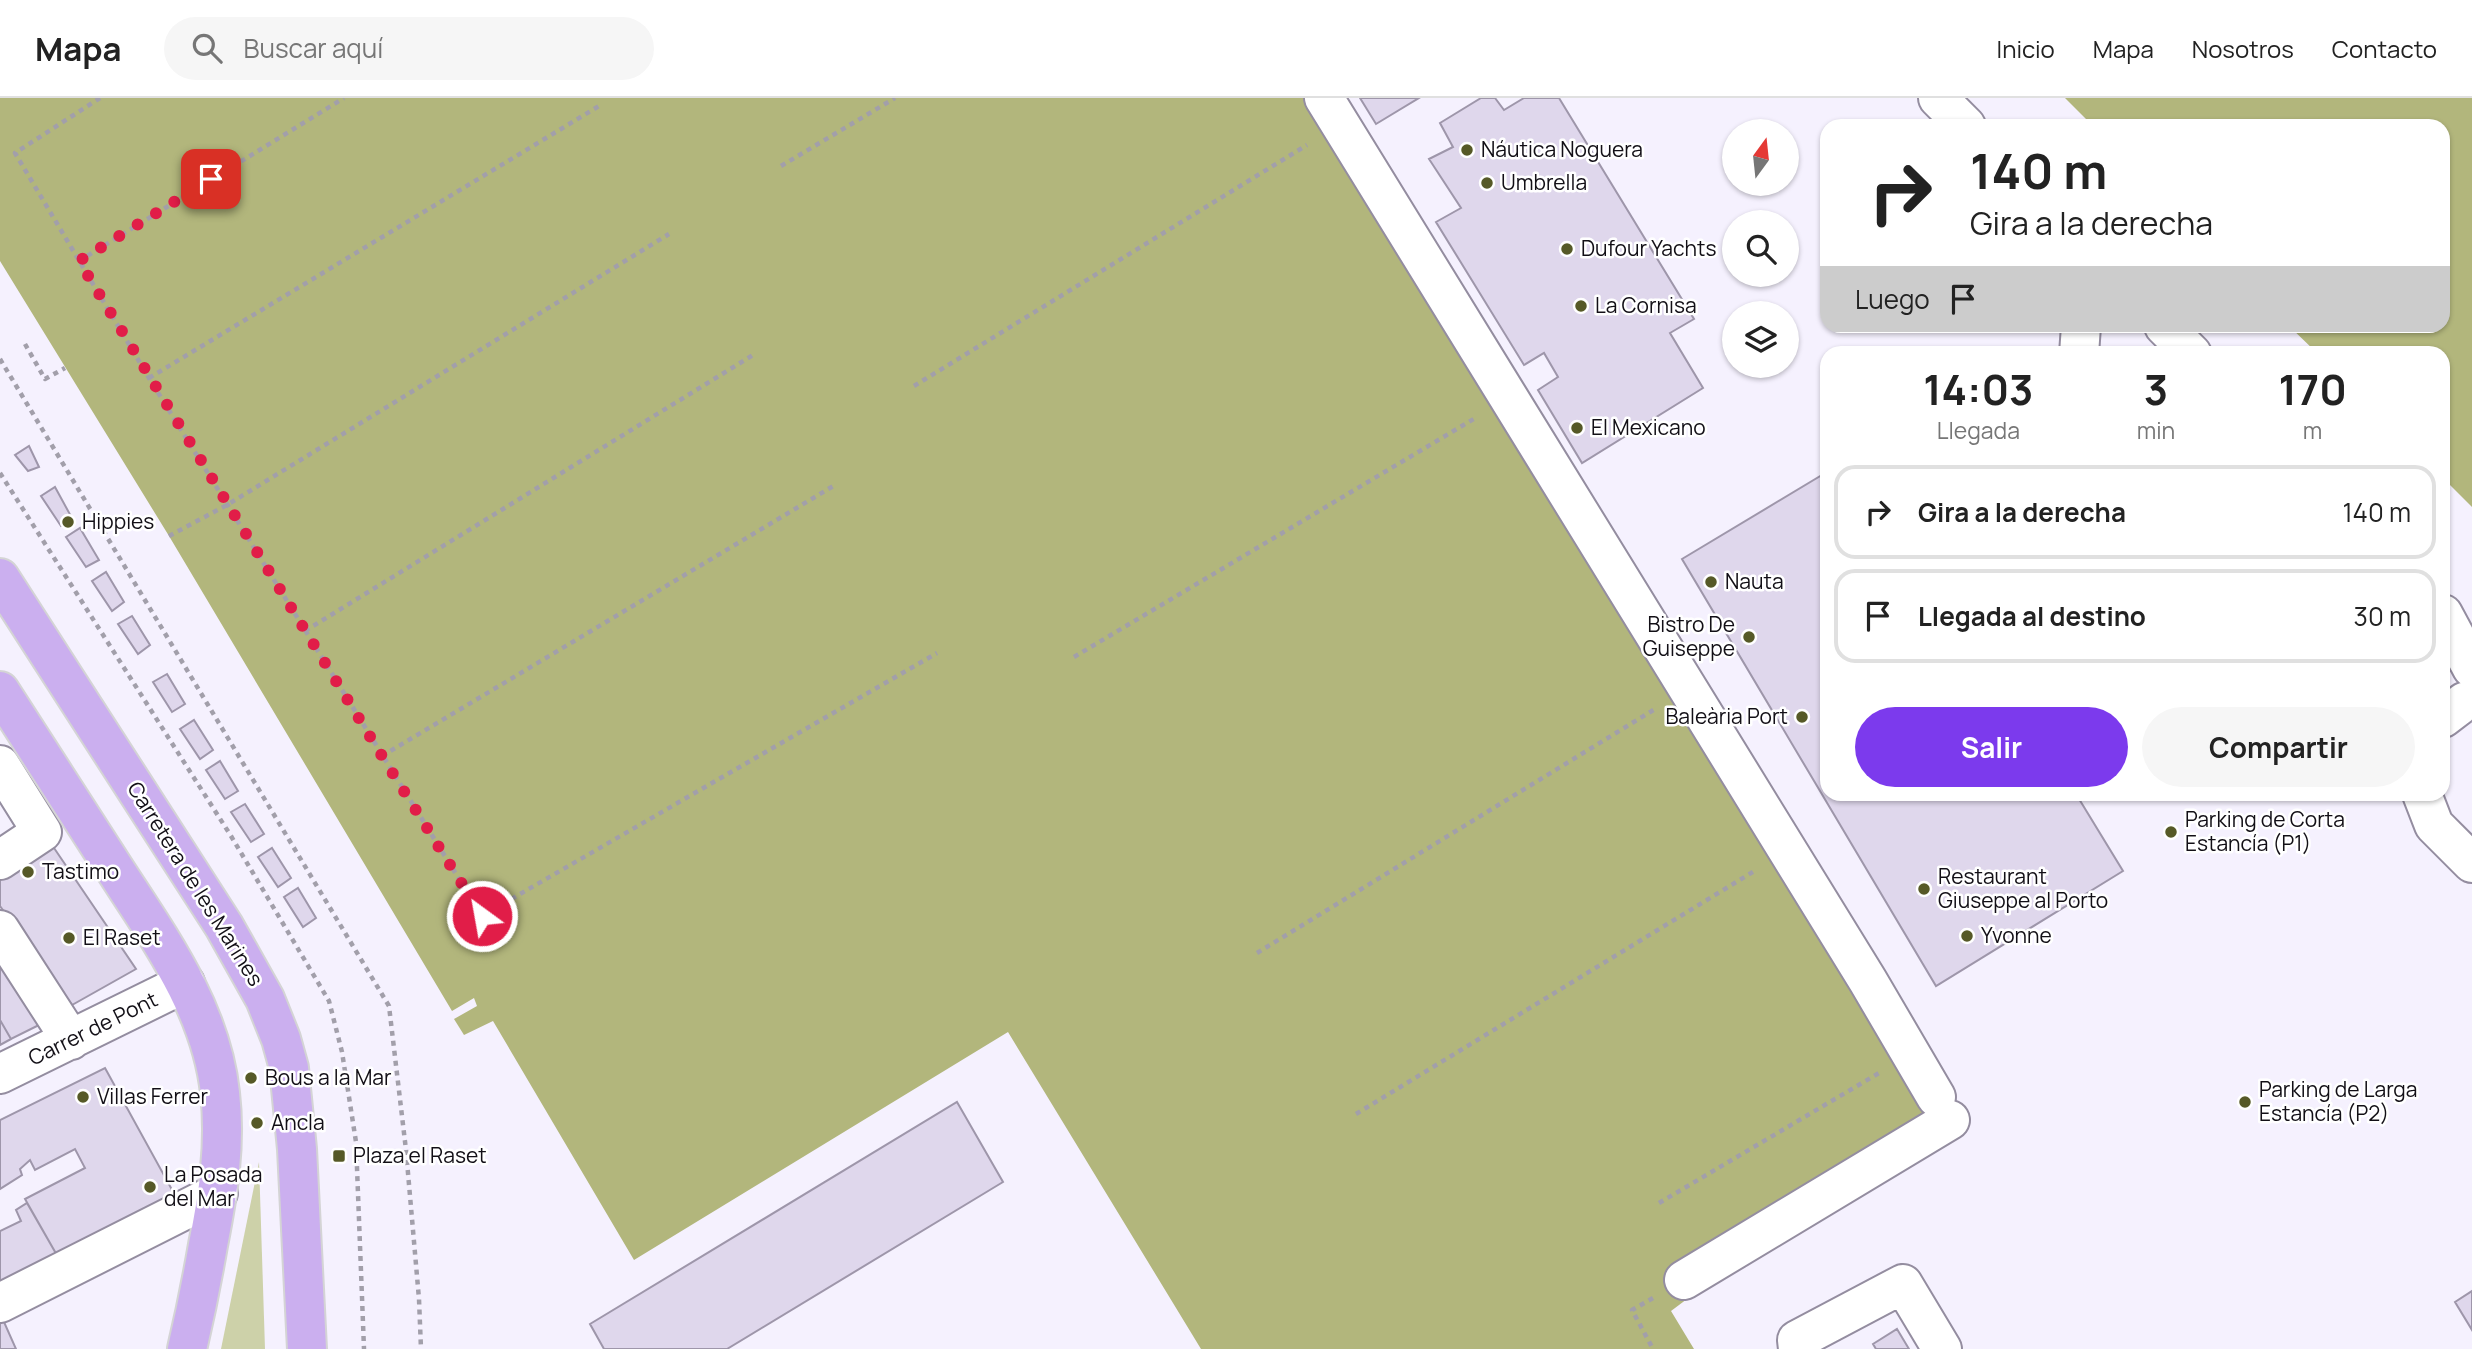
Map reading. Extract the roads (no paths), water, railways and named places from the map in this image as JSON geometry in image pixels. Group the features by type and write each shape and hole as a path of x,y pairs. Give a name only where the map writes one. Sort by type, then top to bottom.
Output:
{"main road":[{"name":"Carretera de les Marines","path":"0,578 224,926 257,982 273,1018 281,1039 293,1093 307,1349"},
{"path":"0,691 144,915 185,983 206,1030 220,1091 223,1141 218,1193 187,1349"}],"street":[{"path":"1324,98 1943,1108 1684,1280"},
{"path":"1938,98 1959,119"},
{"path":"2171,333 2184,346"},
{"path":"2450,627 2472,668"},
{"path":"2450,713 2472,699"},
{"path":"0,765 42,832 0,860"},
{"path":"2425,801 2434,825 2472,863"},
{"path":"0,930 71,1040"},
{"name":"Carrer de Pont","path":"0,1074 185,983"},
{"path":"0,1303 218,1193"},
{"path":"1798,1349 1797,1340 1903,1284 1942,1349"}],"place":[{"name":"Náutica Noguera","path":"1467,150"},
{"name":"Umbrella","path":"1487,183"},
{"name":"Dufour Yachts","path":"1567,249"},
{"name":"La Cornisa","path":"1581,306"},
{"name":"El Mexicano","path":"1577,428"},
{"name":"Hippies","path":"68,522"},
{"name":"Nauta","path":"1711,582"},
{"name":"Bistro De Guiseppe","path":"1749,637"},
{"name":"Baleària Port","path":"1802,717"},
{"name":"Parking de Corta Estancía (P1)","path":"2171,832"},
{"name":"Tastimo","path":"28,872"},
{"name":"Restaurant Giuseppe al Porto","path":"1924,889"},
{"name":"Yvonne","path":"1967,936"},
{"name":"El Raset","path":"69,938"},
{"name":"Bous a la Mar","path":"251,1078"},
{"name":"Villas Ferrer","path":"83,1097"},
{"name":"Parking de Larga Estancía (P2)","path":"2245,1102"},
{"name":"Ancla","path":"257,1123"},
{"name":"Plaza el Raset","path":"339,1156"},
{"name":"La Posada del Mar","path":"150,1187"}]}
